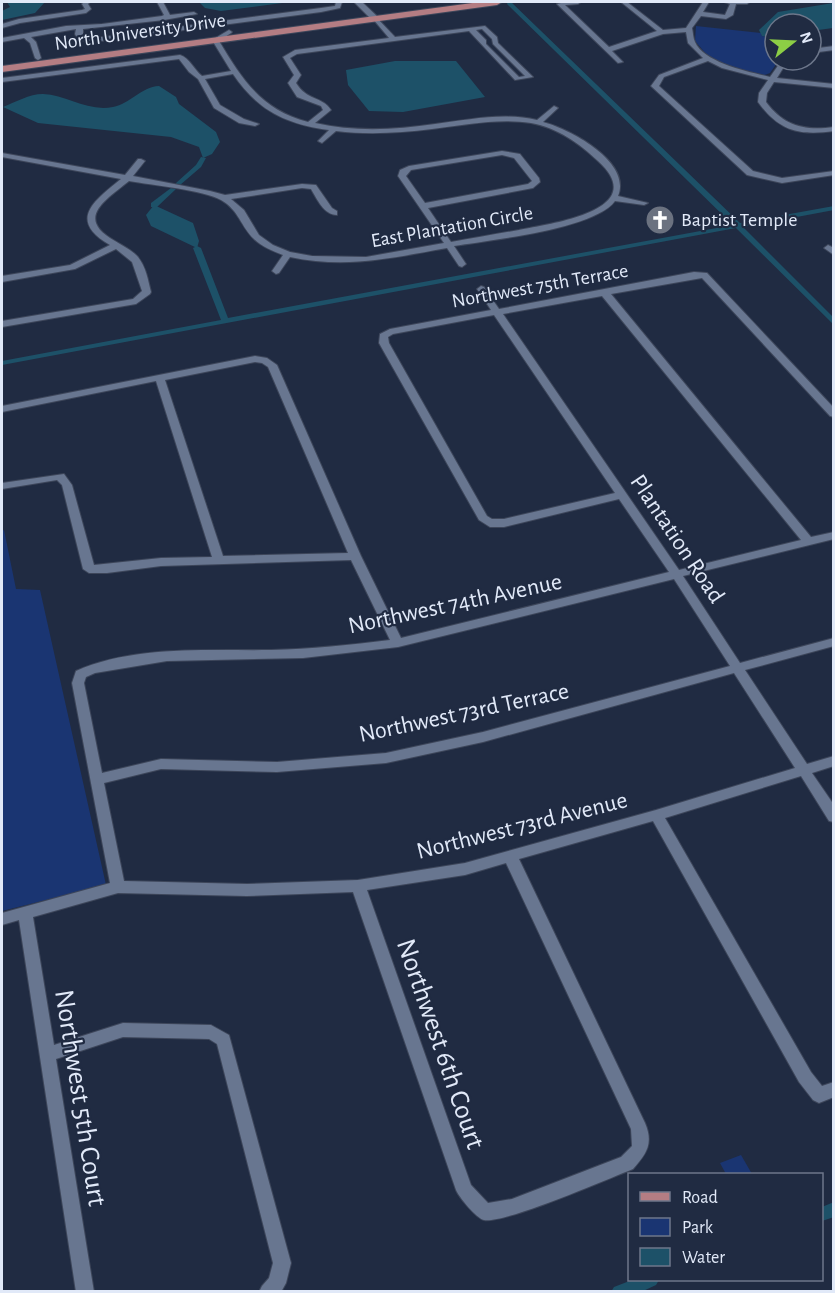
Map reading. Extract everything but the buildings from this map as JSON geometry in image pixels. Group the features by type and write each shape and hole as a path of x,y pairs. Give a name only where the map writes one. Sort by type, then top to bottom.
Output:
{"main road":[{"name":"North University Drive","path":"2,69 215,40 458,2"},
{"name":"North University Drive","path":"2,63 33,53 497,2"},
{"path":"21,67 33,53"}],"street":[{"path":"2,26 18,21 84,12 88,9 87,2"},
{"path":"159,2 166,12 166,17"},
{"path":"80,27 78,34 80,39 94,40 321,10 338,7 339,2"},
{"path":"358,2 377,15"},
{"path":"370,2 377,15 398,39"},
{"path":"578,2 560,4 620,62"},
{"path":"624,2 662,32"},
{"path":"706,2 701,14 691,24 689,30 695,45 709,58 731,69 772,80 834,86"},
{"path":"701,14 726,17 730,15 730,2 747,2"},
{"path":"2,40 80,27 194,14"},
{"path":"310,124 327,110 324,105 300,95 292,83 298,75 286,59 288,55 483,27 495,38 495,43 530,77 517,79 472,30"},
{"path":"608,50 662,32 689,30"},
{"path":"229,32 215,40 235,72 251,95 284,117 335,128 404,130 487,119 520,119 539,122 560,129 586,143 612,170 617,181 614,198 644,203"},
{"path":"23,36 33,53"},
{"name":"North University Drive","path":"2,80 180,57 184,59 190,71 201,78"},
{"path":"709,58 661,76 655,86 750,173 768,181 789,181 834,173"},
{"path":"235,72 201,78 218,106 242,121 255,124"},
{"path":"777,72 763,93 762,102 789,128 803,132 834,129"},
{"path":"539,122 554,108"},
{"path":"322,141 335,128"},
{"path":"42,162 52,152"},
{"path":"423,206 530,186 536,182 535,178 517,156 502,153 409,168 403,172 402,176 462,264"},
{"name":"East Plantation Circle","path":"3,157 197,190 224,198 241,212 256,237 270,247 312,259 345,261 574,222 590,217 614,198"},
{"path":"2,324 124,303 143,297 147,292 136,260 94,231 90,220 95,206 127,178 141,161"},
{"path":"224,198 302,186 313,187 328,210 334,213"},
{"path":"2,279 72,267 115,246"},
{"path":"276,271 288,254"},
{"name":"Northwest 75th Terrace","path":"622,495 504,523 490,522 483,518 384,344 383,336 390,332 704,275 834,414"},
{"name":"Plantation Road","path":"481,289 677,575 834,817"},
{"path":"605,293 808,541"},
{"path":"2,408 255,359 264,360 272,365 355,556 398,643"},
{"path":"160,378 219,560"},
{"path":"2,486 60,476 67,485 89,569 161,562 355,556"},
{"name":"Northwest 74th Avenue","path":"98,779 78,683 80,674 91,669 153,657 197,653 289,654 357,649 398,643 834,535"},
{"name":"Northwest 73rd Terrace","path":"98,779 161,764 277,767 386,758 483,737 834,642"},
{"name":"Northwest 73rd Avenue","path":"2,919 118,887 247,890 358,886 465,868 656,815 834,761"},
{"path":"98,779 118,887"},
{"path":"656,815 805,1077 826,1092"},
{"name":"Northwest 6th Court","path":"358,886 464,1190 485,1212 512,1207 627,1163 640,1149 639,1129 510,856"},
{"name":"Northwest 5th Court","path":"25,913 85,1292"},
{"path":"48,1054 123,1030 211,1032 224,1040 282,1263 273,1287"}],"green space":[{"path":"696,26 761,33 763,36 763,72 771,72 762,76 725,65 707,55 695,41"},
{"path":"4,530 16,589 40,590 106,885 2,911 2,531"},
{"path":"741,1155 751,1173 725,1173 720,1163"}],"water":[{"path":"7,2 45,2 35,13 2,20 2,11 10,7"},
{"path":"199,2 290,2 221,11 205,8"},
{"path":"833,3 833,28 823,29 823,12 778,12"},
{"path":"763,26 763,36 762,36 759,30"},
{"path":"395,61 456,61 485,97 403,112 369,111 348,85 346,70"},
{"path":"159,86 176,97 179,104 216,132 220,142 212,154 203,158 199,147 171,137 38,123 3,107 43,94 94,107 113,107 125,103 147,89"},
{"path":"154,205 193,223 199,241 197,248 151,226 146,215"}],"waterway":[{"path":"509,3 738,226"},
{"path":"178,184 199,166 203,158"},
{"path":"154,205 173,189"},
{"path":"738,226 834,208"},
{"path":"2,363 738,226"},
{"path":"738,226 834,323"},
{"path":"197,248 225,321"},
{"path":"823,1214 834,1209"},
{"path":"619,1292 648,1281"}],"place":[{"name":"Baptist Temple","path":"660,220"}]}
